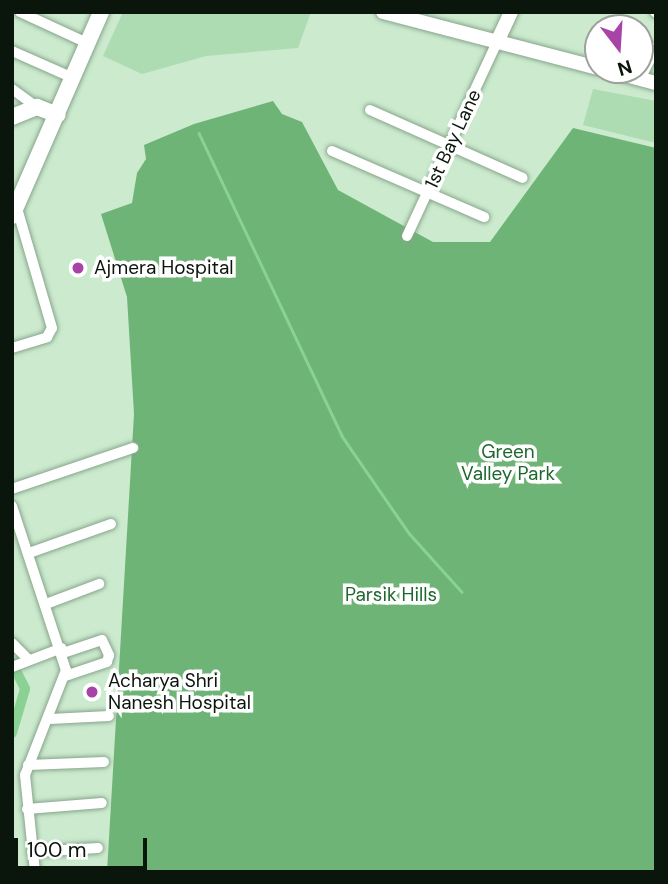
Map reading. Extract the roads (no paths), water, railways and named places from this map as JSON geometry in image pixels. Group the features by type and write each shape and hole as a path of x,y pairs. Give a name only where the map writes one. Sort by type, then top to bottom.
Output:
{"main road":[{"path":"14,212 59,112 60,99 101,12"},
{"path":"12,117 37,107 59,112 70,104 112,12"}],"street":[{"path":"20,12 86,43"},
{"path":"383,12 584,64"},
{"path":"498,40 511,12"},
{"name":"1st Bay Lane","path":"407,236 498,40"},
{"path":"12,51 71,77"},
{"path":"12,89 25,94 37,107"},
{"path":"370,110 523,178"},
{"path":"332,151 484,217"},
{"path":"12,348 47,337 52,328 14,212"},
{"path":"12,489 133,447"},
{"path":"12,506 46,604 66,650 81,670"},
{"path":"29,553 111,524"},
{"path":"46,604 99,584"},
{"path":"15,666 102,640 106,643 107,662 65,676"},
{"path":"12,642 29,660"},
{"path":"35,872 27,809 28,765 50,719 65,676 66,650"},
{"path":"50,719 109,716"},
{"path":"28,765 104,762"},
{"path":"27,809 102,803"},
{"path":"32,852 98,848"}],"waterway":[{"path":"199,133 342,436 409,533 462,592"},
{"path":"12,663 25,689 12,733"}],"place":[{"name":"Ajmera Hospital","path":"78,268"},
{"name":"Acharya Shri Nanesh Hospital","path":"92,692"}],"park label":[{"name":"Green Valley Park","path":"508,463"},
{"name":"Parsik Hills","path":"391,595"}]}
